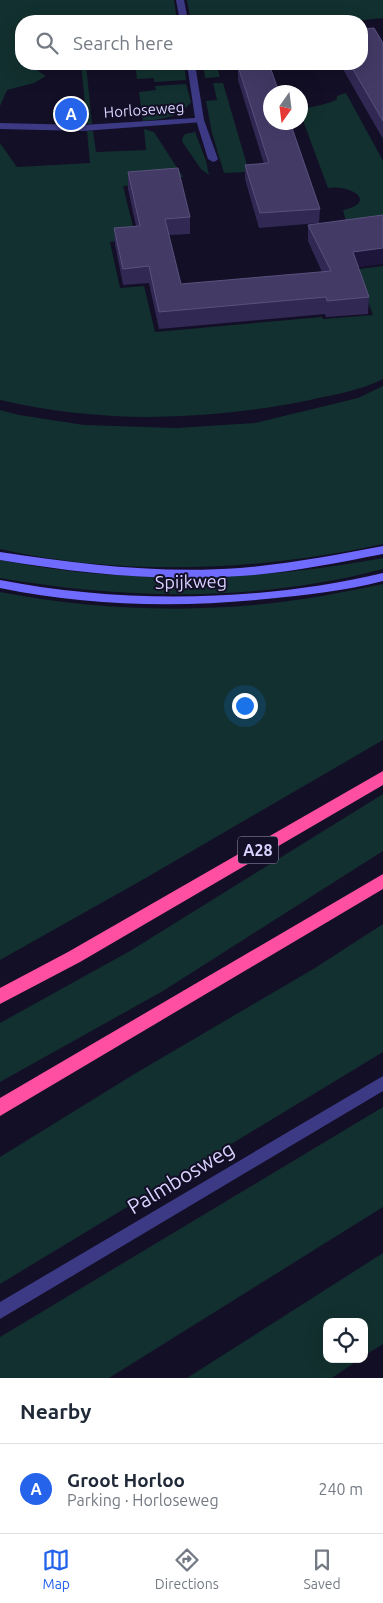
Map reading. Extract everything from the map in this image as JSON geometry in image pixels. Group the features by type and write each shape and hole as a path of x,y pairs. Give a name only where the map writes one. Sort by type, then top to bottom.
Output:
{"highway":[{"name":"A28","path":"0,997 74,957 383,776"},
{"path":"0,1108 383,880"}],"main road":[{"name":"Spijkweg","path":"0,556 104,570 198,573 239,572 297,565 383,550"},
{"name":"Spijkweg","path":"0,584 26,590 77,597 195,601 308,591 383,577"}],"street":[{"path":"180,0 183,15"},
{"path":"192,70 200,120 213,159"},
{"name":"Horloseweg","path":"0,126 83,128 200,120"},
{"name":"Palmbosweg","path":"0,1311 383,1083"}],"green space":[{"path":"0,0 174,0 176,15 15,15 15,70 37,70 46,76 34,83 7,90 0,106"},
{"path":"187,0 383,0 383,18 368,20 368,15 190,15"},
{"path":"82,70 87,70 92,124 87,124"},
{"path":"136,70 185,70 186,80 154,82 154,78 137,79"},
{"path":"204,70 218,70 220,77 205,78"},
{"path":"213,83 223,83 249,172 224,173 212,133 206,101 217,100"},
{"path":"186,84 191,102 186,107 170,117 143,121 139,92 156,90 155,86"},
{"path":"346,93 383,161 383,218 346,221 343,210 359,203 358,195 353,191 345,189 328,188 307,130 308,108 330,102 337,99 337,96"},
{"path":"144,129 154,132 183,177 152,179 152,184 123,186 136,239 110,242 120,288 144,286 155,332 322,317 323,319 373,315 362,285 351,270 383,266 383,379 356,389 310,400 272,407 194,416 116,416 77,413 38,408 0,400 0,143 17,167 90,163 87,131 93,131 96,152 146,150"},
{"path":"195,132 209,175 201,169 183,143 182,139 185,134"},
{"path":"383,386 383,544 288,560 192,567 143,567 95,564 47,558 0,549 0,410 19,415 84,425 176,428 255,423 358,398"},
{"path":"383,558 383,569 336,580 240,592 144,594 96,591 0,578 0,560 96,574 192,577 287,572"},
{"path":"383,584 383,740 0,960 0,592 71,603 181,609 217,608 289,601"},
{"path":"383,794 383,851 163,991 0,1082 0,1023 130,951"},
{"path":"383,924 383,1052 0,1284 0,1157 136,1073 315,968"},
{"path":"383,1107 383,1207 109,1378 0,1378 0,1337"},
{"path":"383,1253 383,1344 368,1353 368,1318 323,1318 323,1363 354,1363 332,1378 187,1378"}],"building":[{"path":"368,28 374,28 383,43 383,121 353,70 368,70"},
{"path":"239,70 271,70 276,85 263,85 263,130 293,130 320,209 260,213 245,165 269,163"},
{"path":"178,168 190,217 165,219 181,284 331,271 308,225 383,215 383,248 353,252 369,297 327,301 326,297 159,312 149,266 123,269 114,228 140,226 128,172"}],"place":[{"name":"Groot Horloo","path":"71,114"}]}
